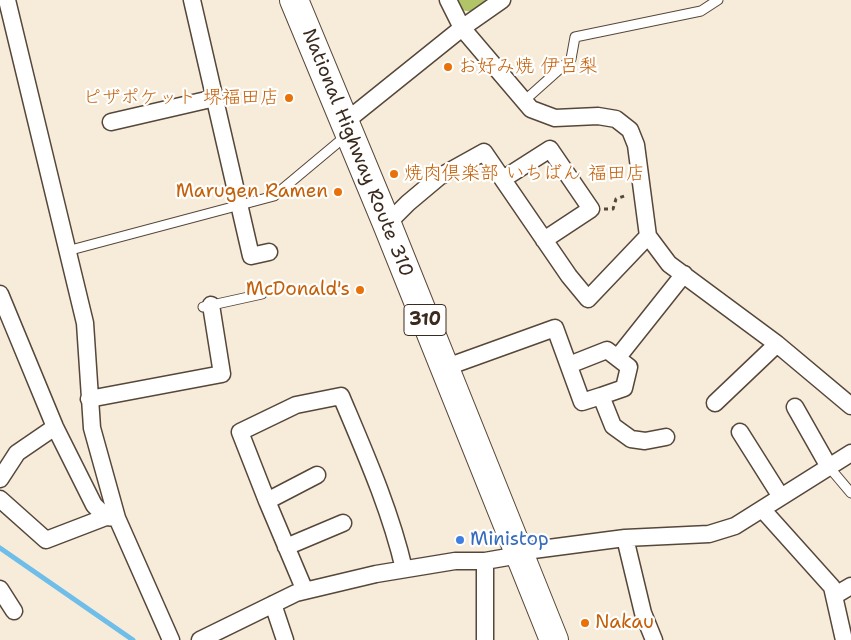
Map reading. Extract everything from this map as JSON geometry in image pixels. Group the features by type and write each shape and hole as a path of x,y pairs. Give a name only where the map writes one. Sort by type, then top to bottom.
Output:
{"highway":[{"name":"National Highway Route 310","path":"294,0 387,224 554,640"}],"street":[{"path":"7,0 85,323 92,428 112,517 171,640"},
{"path":"192,0 251,256 269,252"},
{"path":"448,0 462,28 531,109 555,118 598,116 616,119 630,130 636,145 648,236 669,264 777,344 851,406"},
{"path":"347,128 462,28 502,0"},
{"path":"111,122 215,98"},
{"path":"503,179 550,149 591,209 544,240"},
{"path":"387,224 438,177 484,152 569,276 588,299 648,236"},
{"path":"618,357 684,274"},
{"path":"0,294 55,427 94,506 112,517"},
{"path":"89,399 222,374 207,306"},
{"path":"444,368 556,328 569,365 582,402 624,388 629,367 607,350 569,365"},
{"path":"716,403 777,344"},
{"path":"304,591 240,432 296,405 342,396 396,535 404,569"},
{"path":"601,396 612,426 631,439 645,441 666,437"},
{"path":"795,408 829,467"},
{"path":"0,479 17,453 55,427"},
{"path":"740,432 781,497"},
{"path":"200,640 304,591 376,574 455,561 485,561 508,557 518,552 625,538 709,534 735,526 851,454"},
{"path":"267,501 317,475"},
{"path":"0,499 46,540 112,517"},
{"path":"762,509 832,587 844,640"},
{"path":"286,547 343,523"},
{"path":"625,538 643,614 654,640"},
{"path":"485,561 485,640"},
{"path":"834,596 851,586"},
{"path":"0,589 14,611"},
{"path":"274,604 285,640"}],"lane":[{"path":"524,100 571,58 575,37 702,11 718,0"},
{"path":"67,251 274,196 347,128"},
{"path":"207,306 262,294"},
{"path":"829,467 851,493"}],"path":[{"path":"591,209 612,209 616,198 641,191"}],"green space":[{"path":"455,0 490,0 474,12 460,10"}],"waterway":[{"path":"0,548 133,640"}],"place":[{"name":"お好み焼 伊呂梨","path":"448,67"},
{"name":"ピザポケット 堺福田店","path":"289,98"},
{"name":"焼肉倶楽部 いちばん 福田店","path":"394,174"},
{"name":"Marugen Ramen","path":"338,192"},
{"name":"McDonald's","path":"360,290"},
{"name":"Ministop","path":"460,540"},
{"name":"Nakau","path":"585,623"}]}
